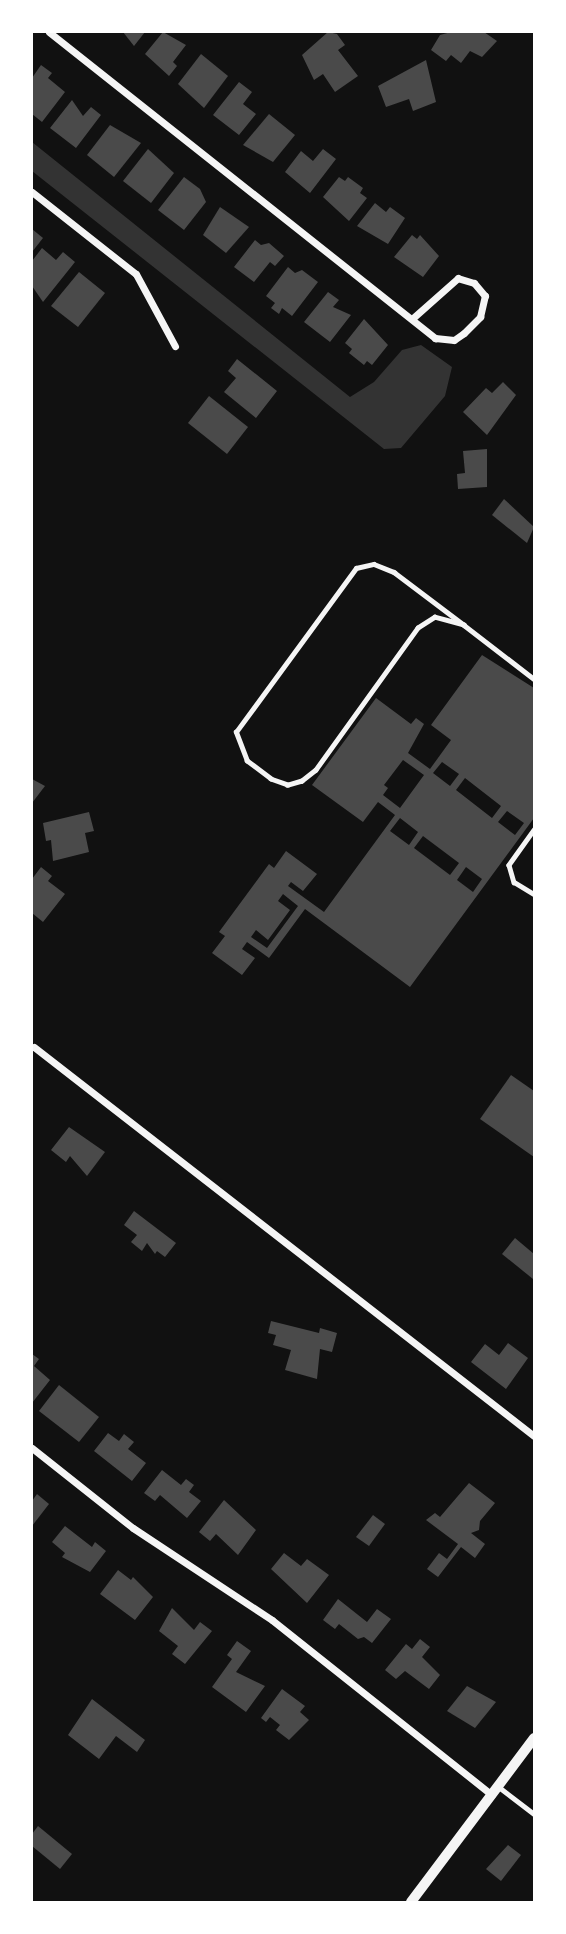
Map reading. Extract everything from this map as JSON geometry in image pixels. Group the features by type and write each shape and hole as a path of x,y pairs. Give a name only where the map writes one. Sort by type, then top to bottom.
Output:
{"street":[{"path":"49,32 414,317 435,338 454,341 480,317 485,296 474,283 458,278 414,317"},
{"path":"32,192 136,274 175,345"},
{"path":"33,1047 534,1436"},
{"path":"32,1448 133,1528 272,1620 495,1791"},
{"path":"411,1902 534,1738"}],"lane":[{"path":"464,625 435,617 418,628 316,770 302,781 288,785 271,779 247,761 236,732 356,568 374,564 394,572 464,625 534,679"},
{"path":"534,830 509,865 514,882 534,894"},
{"path":"495,1791 534,1814"}],"shaded area":[{"path":"32,142 350,397 374,382 402,350 421,345 452,367 445,396 401,448 384,449 32,171"}],"building":[{"path":"123,32 145,32 134,46"},
{"path":"163,32 186,45 173,62 177,66 169,76 145,54"},
{"path":"328,32 337,34 345,45 338,50 358,76 335,92 323,74 314,80 302,55"},
{"path":"451,32 484,32 497,41 482,57 470,51 461,63 451,55 446,61 431,50 440,35"},
{"path":"201,54 228,76 204,108 178,84"},
{"path":"426,60 436,102 413,111 409,99 386,107 378,86"},
{"path":"41,65 52,73 48,78 65,92 42,122 32,114 32,78"},
{"path":"239,82 252,92 243,104 256,114 239,135 213,115"},
{"path":"72,100 83,116 91,107 101,115 76,148 50,128"},
{"path":"269,114 295,135 273,162 243,145"},
{"path":"110,125 141,143 114,177 87,155"},
{"path":"148,149 174,173 151,203 123,181"},
{"path":"323,149 336,159 310,193 285,172 301,151 313,161"},
{"path":"184,177 200,189 206,202 184,230 158,210"},
{"path":"339,177 345,181 348,177 363,188 360,193 367,198 349,221 323,197"},
{"path":"375,203 386,212 390,207 405,218 388,244 357,226"},
{"path":"220,207 249,227 226,253 203,235"},
{"path":"32,229 43,238 32,252"},
{"path":"412,235 417,239 420,235 439,256 423,277 394,257"},
{"path":"255,240 261,245 269,243 284,256 275,266 270,262 254,282 234,267"},
{"path":"42,248 56,260 63,252 75,262 43,302 32,286 32,261"},
{"path":"288,267 295,273 302,270 318,282 292,316 282,308 279,314 271,308 275,303 266,296"},
{"path":"79,272 105,293 78,327 51,306"},
{"path":"328,292 339,300 333,307 351,315 330,342 304,322"},
{"path":"364,319 388,345 372,365 367,361 364,365 349,353 352,349 345,343"},
{"path":"237,359 277,391 256,418 224,392 236,378 228,371"},
{"path":"503,382 516,395 487,435 463,412 486,388 492,393"},
{"path":"209,396 248,427 227,454 188,423"},
{"path":"487,449 487,487 458,489 457,474 465,473 463,451"},
{"path":"504,499 534,527 527,543 492,515"},
{"path":"482,655 534,688 534,818 410,987 305,909 269,958 247,942 242,949 255,958 242,975 212,953 225,936 219,932 269,864 274,868 286,851 317,874 303,891 291,882 288,886 324,912 395,815 378,802 363,822 312,785 376,698 411,724 416,718 424,724 408,753 430,769 451,740 431,725","holes":["403,760 424,775 400,808 383,795 388,788 384,785","442,762 459,774 450,786 433,773","465,778 501,806 492,818 456,790","507,811 524,823 515,835 498,822","400,818 418,832 409,845 390,831","423,836 459,863 450,875 414,848","466,867 482,879 473,892 457,880","283,894 298,906 267,948 251,937 256,930 268,940 290,910 278,901"]},
{"path":"32,779 45,786 32,803"},
{"path":"89,812 94,831 85,833 89,852 53,861 51,840 46,841 43,823"},
{"path":"41,867 52,876 48,881 65,894 43,922 32,913 32,879"},
{"path":"511,1075 534,1091 534,1157 480,1119"},
{"path":"69,1127 105,1152 87,1176 70,1156 66,1162 51,1150"},
{"path":"134,1211 176,1243 165,1257 157,1251 155,1254 147,1243 142,1251 131,1242 137,1235 124,1225"},
{"path":"515,1238 534,1254 533,1279 502,1254"},
{"path":"271,1321 319,1333 320,1328 337,1333 332,1352 320,1349 317,1379 285,1370 291,1350 273,1345 276,1335 268,1333"},
{"path":"508,1343 528,1358 506,1389 471,1362 485,1344 499,1355"},
{"path":"32,1354 39,1359 34,1366 50,1380 32,1403"},
{"path":"59,1385 99,1417 79,1442 39,1411"},
{"path":"108,1433 119,1441 124,1434 134,1442 128,1449 146,1463 132,1481 94,1451"},
{"path":"162,1470 181,1485 186,1479 194,1485 189,1492 201,1501 187,1518 160,1495 155,1501 144,1493"},
{"path":"469,1483 495,1503 480,1521 479,1530 471,1533 485,1544 475,1558 461,1547 438,1577 427,1569 439,1553 447,1559 458,1544 426,1520 435,1513 440,1517"},
{"path":"37,1494 49,1504 32,1526 32,1501"},
{"path":"224,1500 256,1530 238,1555 216,1534 210,1541 199,1532"},
{"path":"373,1515 385,1524 369,1546 356,1537"},
{"path":"65,1526 92,1547 95,1542 106,1551 90,1572 62,1557 65,1553 52,1542"},
{"path":"284,1553 301,1566 307,1559 329,1575 307,1603 271,1569"},
{"path":"118,1570 131,1580 133,1577 153,1597 135,1620 100,1594"},
{"path":"338,1599 367,1622 377,1609 391,1619 372,1643 364,1637 358,1639 339,1624 335,1629 323,1620"},
{"path":"172,1608 194,1630 200,1622 212,1631 185,1664 172,1654 178,1646 159,1631"},
{"path":"420,1639 430,1647 422,1657 440,1675 429,1689 405,1671 396,1679 385,1670 406,1644 412,1649"},
{"path":"237,1641 251,1651 236,1672 265,1686 246,1712 212,1687 232,1659 227,1655"},
{"path":"467,1686 496,1702 475,1728 447,1711"},
{"path":"282,1689 305,1706 300,1712 309,1720 289,1740 276,1730 280,1725 270,1717 266,1722 261,1718"},
{"path":"92,1699 145,1740 137,1752 116,1736 99,1759 68,1735"},
{"path":"38,1826 72,1854 60,1869 32,1846 32,1834"},
{"path":"508,1845 521,1855 501,1881 486,1869"}]}
